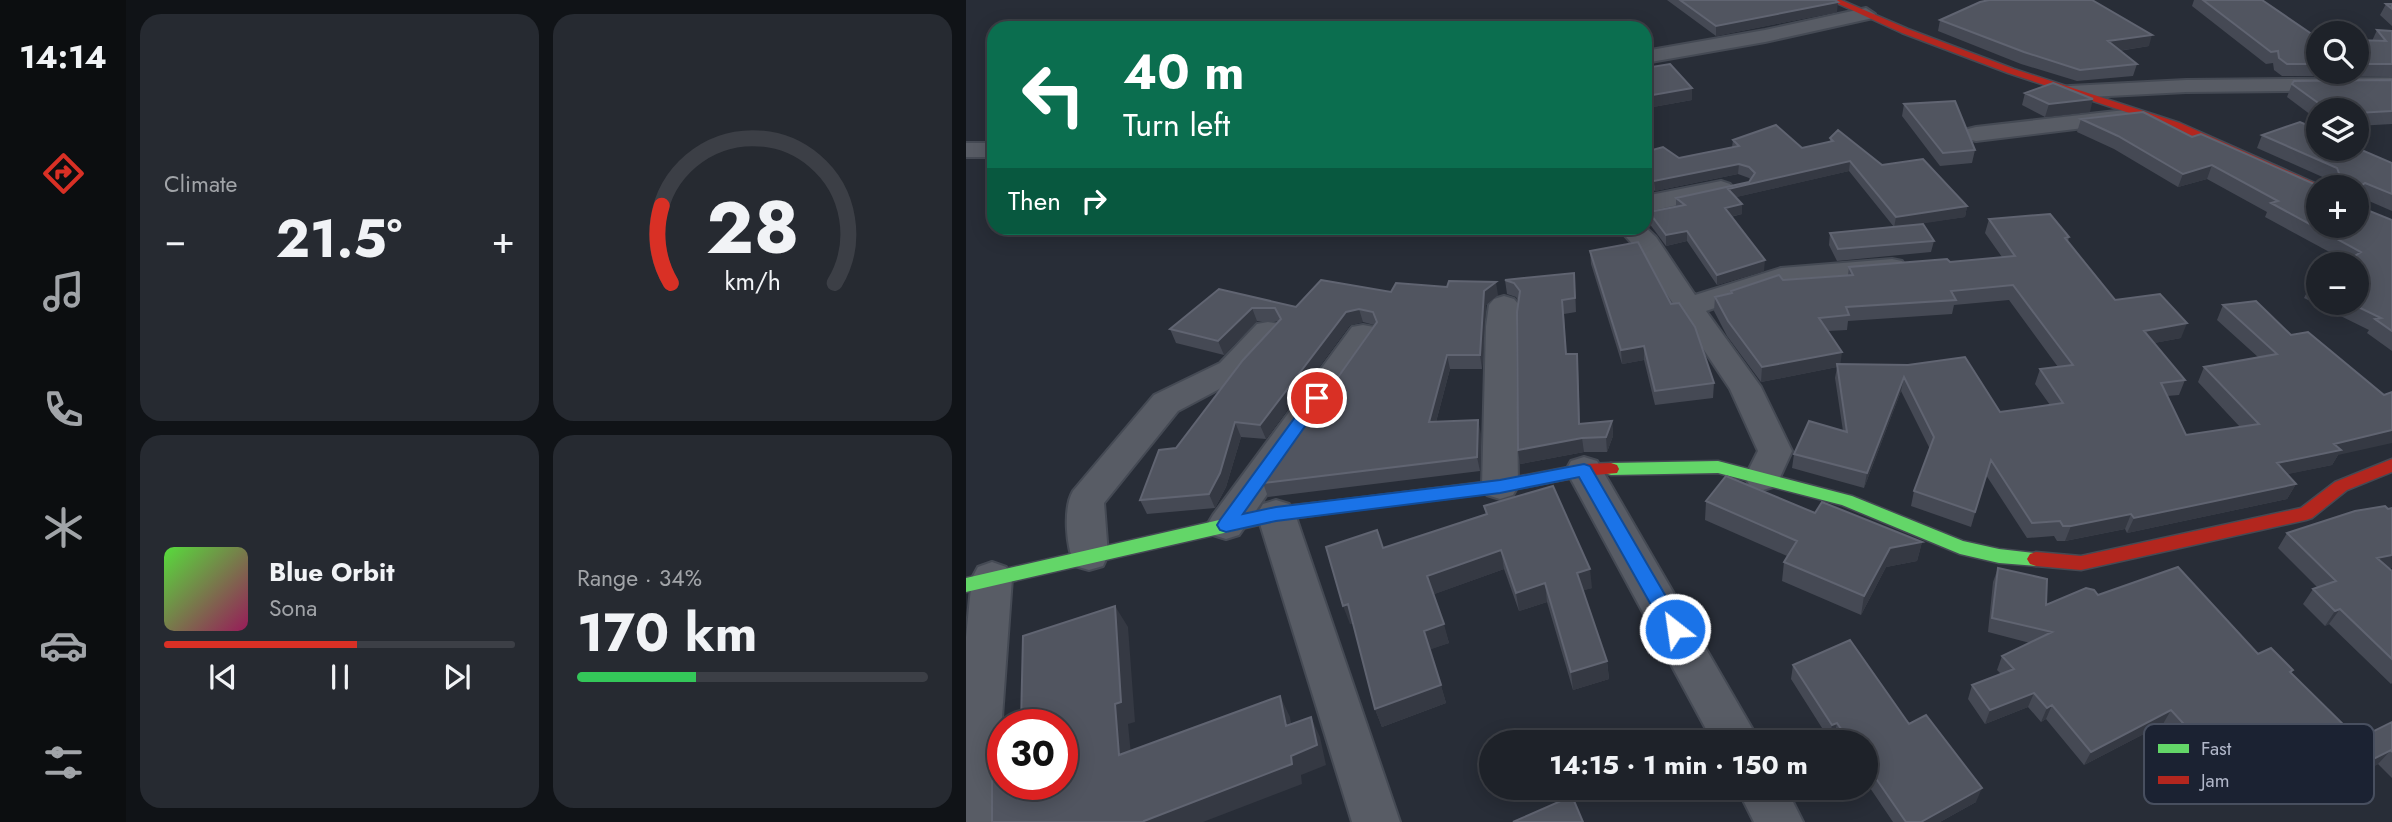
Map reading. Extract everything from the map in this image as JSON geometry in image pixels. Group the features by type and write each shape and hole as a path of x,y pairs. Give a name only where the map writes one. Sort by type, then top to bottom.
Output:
{"street":[{"path":"1834,0 1905,31 2070,92 2176,125 2306,183"},
{"path":"1652,56 1765,36 1866,14"},
{"path":"2070,92 2213,86 2392,84"},
{"path":"1976,134 2144,115"},
{"path":"966,150 987,150"},
{"path":"1652,203 1739,185"},
{"path":"1638,235 1745,387 1775,451 1763,477"},
{"path":"1688,307 1781,276 1916,264"},
{"path":"1500,486 1501,326 1504,305"},
{"path":"1089,555 1086,500 1166,403 1231,370 1268,331"},
{"path":"1226,525 1363,334"},
{"path":"979,822 972,747 979,582 1276,514 1500,486 1584,470 1718,467 1846,500 1960,547 1999,556 2081,563 2306,513 2342,486 2392,465"},
{"path":"1584,470 1730,730"},
{"path":"1276,514 1376,822"},
{"path":"1768,800 1780,822"}],"building":[{"path":"1680,0 1835,0 1838,2 1716,26"},
{"path":"1989,0 2092,0 2152,35 2108,41 2137,64 2080,70 1940,20"},
{"path":"2203,0 2262,0 2306,30 2306,64 2287,64 2279,58 2278,51 2271,52"},
{"path":"2377,30 2392,31 2392,64 2369,64 2369,40 2386,41"},
{"path":"1670,64 1692,88 1653,95 1652,67"},
{"path":"2369,80 2392,80 2392,111 2369,112 2369,98 2311,98 2292,84 2294,81 2306,81 2306,84 2369,84"},
{"path":"2053,83 2093,99 2049,104 2025,93"},
{"path":"1955,101 1975,150 1943,153 1904,104"},
{"path":"2143,112 2192,137 2201,134 2306,180 2306,222 2271,203 2278,201 2212,165 2183,174 2118,136 2081,119"},
{"path":"2300,122 2306,125 2306,154 2262,135"},
{"path":"1776,125 1802,148 1833,141 1830,138 1838,130 1882,165 1923,159 1967,206 1896,217 1850,161 1728,189 1742,204 1725,208 1765,260 1717,275 1687,231 1666,235 1652,216 1652,211 1685,205 1676,198 1749,182 1755,173 1749,167 1739,164 1654,181 1652,150 1663,147 1679,158 1739,146 1733,140"},
{"path":"2369,153 2392,163 2392,194 2369,185 2369,175 2340,175 2337,168 2321,161 2369,161"},
{"path":"2369,211 2392,220 2392,331 2375,319 2381,318 2369,312 2369,252 2361,252 2335,238 2369,238"},
{"path":"2050,214 2069,237 2065,238 2115,300 2160,294 2187,323 2144,331 2185,380 2161,383 2186,435 2259,424 2204,367 2277,354 2223,305 2256,301 2291,335 2308,332 2384,395 2392,392 2392,430 2334,444 2341,450 2277,463 2296,484 2134,518 2131,514 2071,526 2063,526 2060,521 2032,523 1991,460 1975,512 1914,491 1934,437 1904,377 1867,473 1794,454 1809,421 1847,432 1837,364 1908,365 1965,357 2000,412 2063,403 2040,369 2073,365 2013,285 1951,291 1956,300 1846,307 1849,315 1819,318 1842,352 1762,367 1728,321 1715,297 1779,275 1783,280 1853,275 1849,267 2015,256 1989,219"},
{"path":"1923,224 1934,241 1838,249 1830,233"},
{"path":"1638,242 1671,304 1679,303 1695,327 1714,383 1655,391 1644,346 1621,350 1590,251"},
{"path":"1574,273 1575,298 1562,300 1566,354 1577,354 1579,424 1612,421 1606,437 1582,438 1518,450 1517,312 1520,291 1514,283 1505,280"},
{"path":"1321,280 1391,292 1396,283 1447,287 1449,281 1496,282 1484,291 1480,355 1447,355 1429,422 1478,420 1477,457 1263,483 1377,322 1373,312 1359,309 1346,312 1260,425 1235,422 1220,473 1209,494 1140,500 1159,450 1176,448 1243,360 1281,319 1275,308 1252,308 1218,341 1170,329 1219,289 1296,307"},
{"path":"1726,476 1815,513 1822,502 1922,542 1890,548 1864,596 1784,562 1797,541 1706,501"},
{"path":"1553,486 1590,569 1577,573 1607,661 1571,672 1545,583 1516,593 1501,550 1427,576 1444,624 1424,631 1441,685 1375,709 1348,604 1343,606 1326,547 1377,530 1383,548 1487,514 1484,506"},
{"path":"2385,506 2392,508 2392,555 2377,558 2392,571 2392,659 2340,609 2335,611 2313,589 2336,581 2287,533 2355,511"},
{"path":"2178,567 2258,654 2271,648 2293,670 2290,672 2343,724 2184,724 2171,710 2091,752 2052,705 2047,708 2034,693 1990,710 1972,685 2014,669 2002,656 2052,632 1992,618 1998,568 2047,579 2046,605 2086,588 2094,590 2098,595"},
{"path":"1115,606 1121,702 1115,704 1119,755 1280,696 1286,726 1311,717 1317,745 1291,756 1292,764 1144,822 992,822 992,800 1078,800 1078,709 1021,709 1023,636"},
{"path":"1850,640 1909,724 1926,715 1982,788 1921,822 1906,822 1878,781 1878,730 1842,730 1837,723 1832,725 1793,665"},
{"path":"2392,722 2392,752 2391,750 2374,759 2374,731"},
{"path":"1563,800 1574,800 1583,822 1513,822"}],"traffic: fast":[{"path":"1611,469 1718,467 1846,500 1960,547 1999,556 2036,559"},
{"path":"966,585 1276,514 1340,506"}],"traffic: jam":[{"path":"1834,0 1905,31 2011,71 2176,125 2306,183"},
{"path":"2036,559 2081,563 2306,513 2341,486 2392,465"},
{"path":"1340,506 1500,486 1584,470 1611,469"}],"route":[{"path":"1317,398 1226,525 1276,514 1500,486 1584,470 1675,629"}]}
